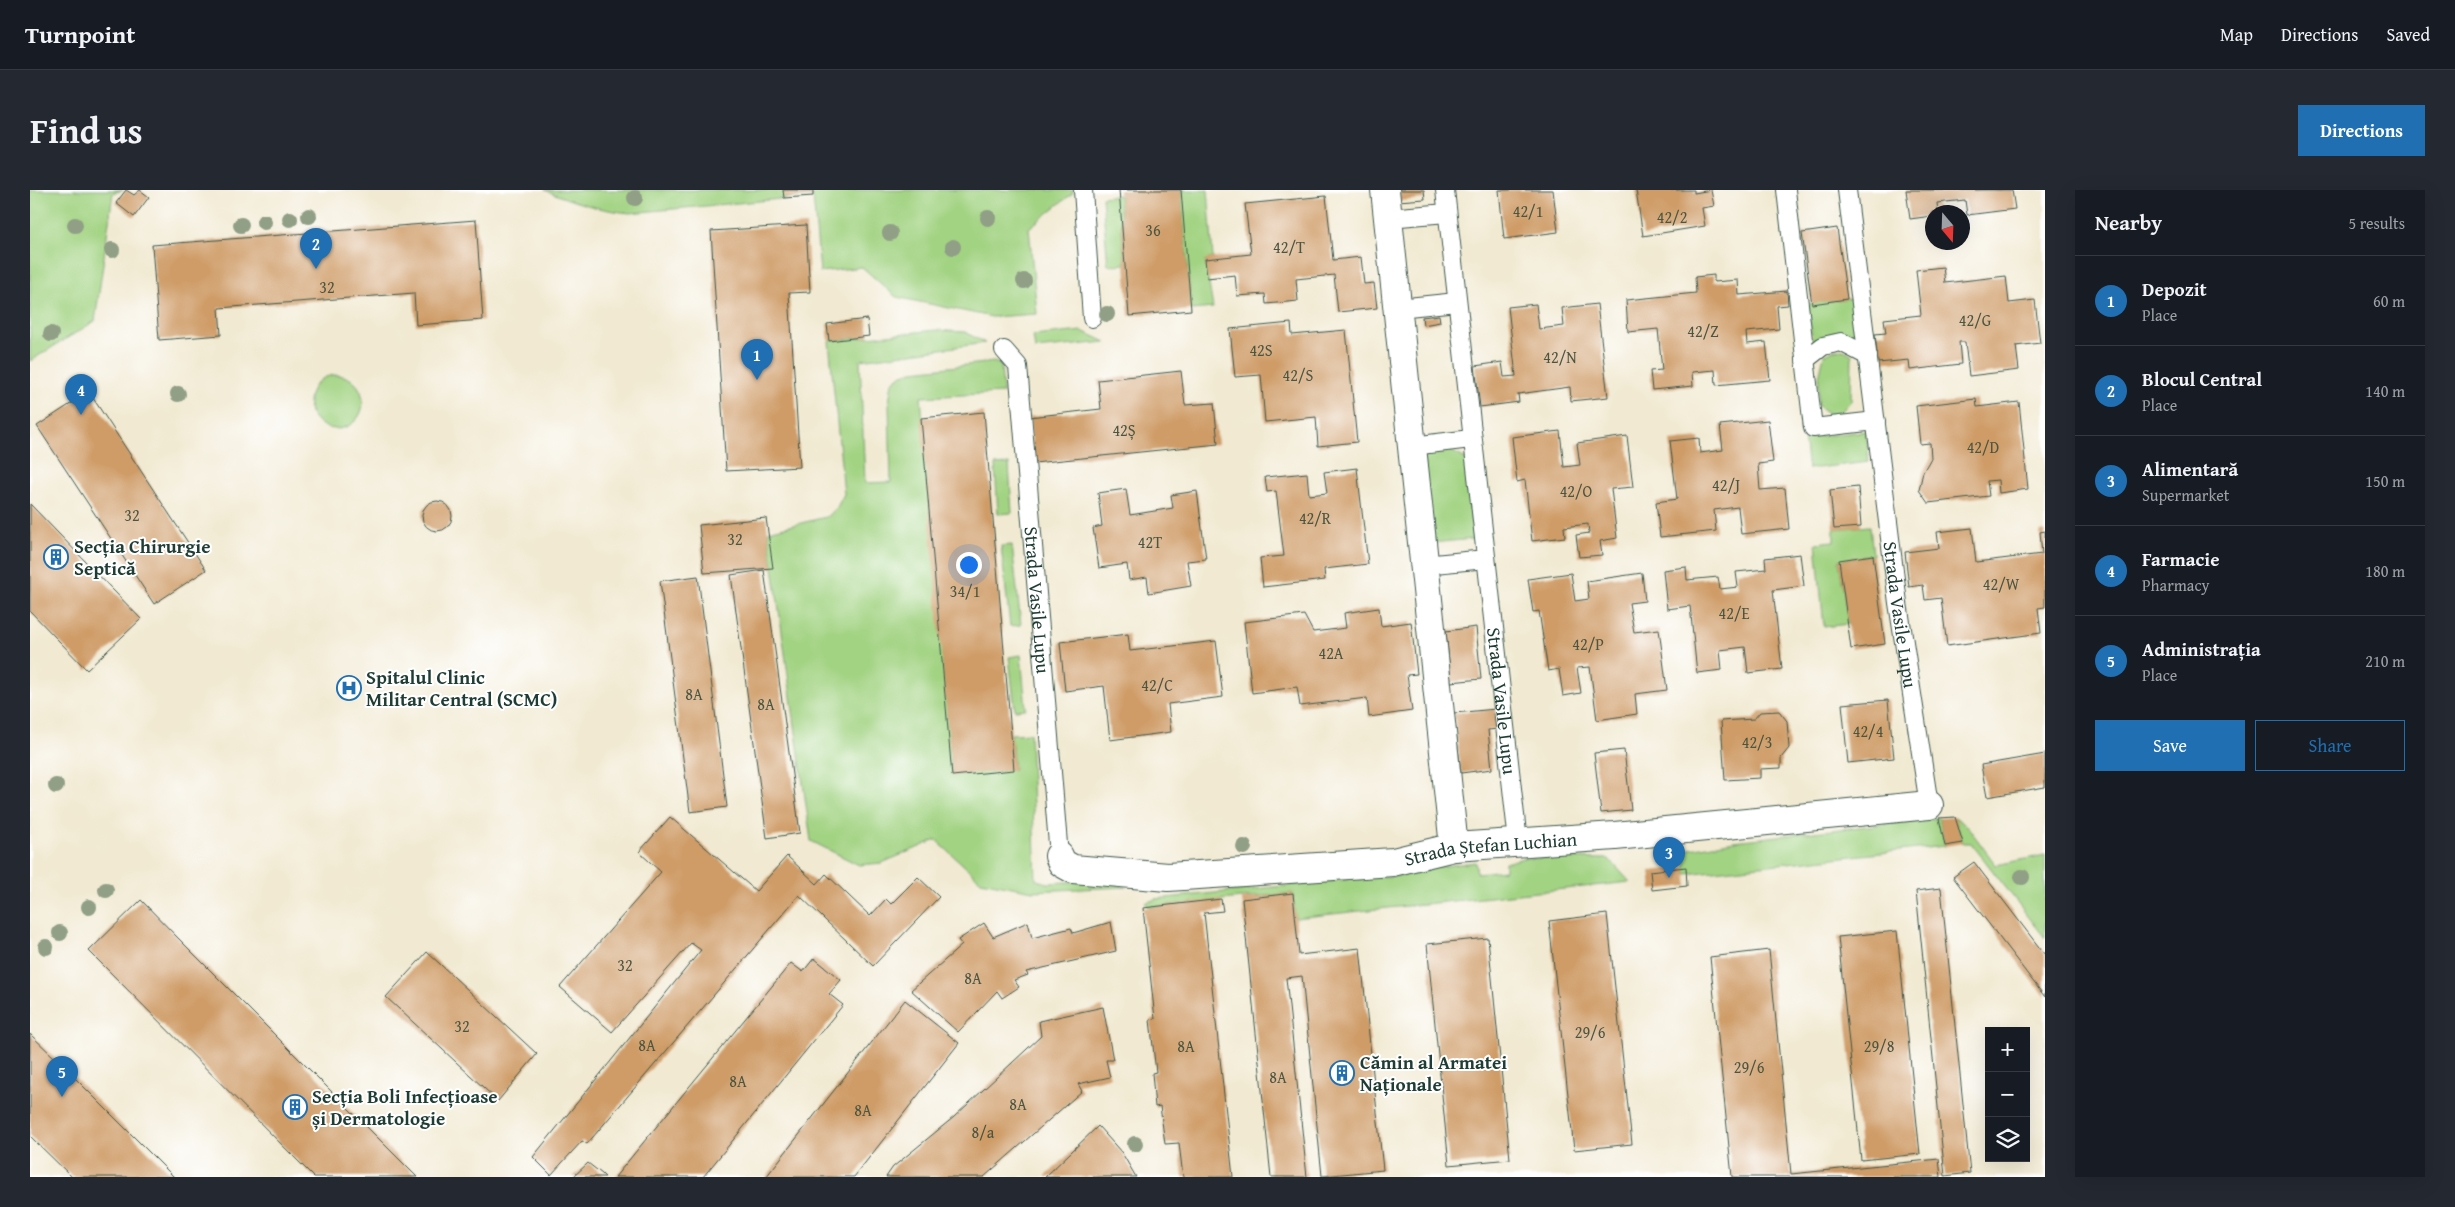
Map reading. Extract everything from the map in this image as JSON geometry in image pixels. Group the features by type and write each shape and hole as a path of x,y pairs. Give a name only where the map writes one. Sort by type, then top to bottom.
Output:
{"street":[{"path":"1385,190 1454,847"},
{"name":"Strada Ștefan Luchian","path":"1059,856 1062,863 1073,869 1168,878 1392,862 1454,847 1625,835 1929,805"}],"lane":[{"path":"1083,190 1092,318"},
{"name":"Strada Vasile Lupu","path":"1445,190 1471,439 1518,842"},
{"path":"1786,190 1812,428 1876,421"},
{"name":"Strada Vasile Lupu","path":"1847,190 1898,603 1929,805"},
{"path":"1388,218 1447,213"},
{"path":"1398,308 1457,302"},
{"path":"1805,360 1823,346 1841,342 1868,356"},
{"name":"Strada Vasile Lupu","path":"1004,350 1018,366 1059,856"},
{"path":"1412,446 1471,439"},
{"path":"1424,565 1486,559"}],"green space":[{"path":"30,190 123,190 113,193 95,321 30,361"},
{"path":"545,190 1073,190 1073,193 1029,228 1037,314 992,317 896,297 862,267 820,272 813,196 630,213 586,205"},
{"path":"1181,190 1208,190 1213,258 1205,260 1213,308 1191,310"},
{"path":"1119,195 1125,264 1108,265 1102,197"},
{"path":"1852,298 1857,335 1842,334 1812,340 1808,304"},
{"path":"936,330 965,332 985,343 860,360 865,483 891,482 889,403 892,382 902,374 913,371 994,362 1001,365 1003,393 921,397 952,775 1014,770 1011,734 1030,733 1036,880 1048,883 1103,880 1127,887 1033,891 981,881 936,840 882,863 859,865 811,841 768,531 826,517 836,509 844,494 829,341"},
{"path":"1082,331 1106,342 1035,349 1033,336"},
{"path":"1843,349 1852,355 1851,401 1838,415 1829,414 1818,406 1819,377 1824,355 1833,350"},
{"path":"331,375 341,375 351,379 359,387 363,402 359,417 351,425 341,429 331,429 321,425 313,417 309,407 309,397 313,387 321,379"},
{"path":"1866,431 1869,462 1808,469 1804,438"},
{"path":"1449,450 1466,459 1473,539 1431,543 1423,453"},
{"path":"1009,464 1012,513 998,514 995,465"},
{"path":"1870,526 1873,555 1839,560 1848,624 1824,627 1816,543 1834,541 1834,529"},
{"path":"1012,545 1021,625 1010,626 1001,546"},
{"path":"1021,655 1026,709 1015,710 1009,657"},
{"path":"1955,817 1968,827 1996,865 2045,855 2045,938 1971,843 1963,843"},
{"path":"1939,818 1945,846 1686,874 1685,850 1734,841"},
{"path":"1523,858 1609,859 1630,882 1295,918 1293,893 1149,907 1145,903 1156,899 1397,876 1422,869 1475,862 1477,873 1505,870 1505,863"}],"building":[{"path":"126,190 134,195 140,190 149,197 134,217 116,203"},
{"path":"783,190 813,190 813,196 784,198"},
{"path":"1119,190 1181,190 1191,310 1129,316"},
{"path":"1397,190 1424,190 1425,199 1398,201"},
{"path":"1499,190 1553,190 1558,232 1504,239"},
{"path":"1636,190 1694,190 1694,193 1711,190 1714,206 1702,208 1705,226 1643,236"},
{"path":"1906,190 2012,190 2015,209 1970,215 1970,205 1966,205 1965,200 1937,203 1937,205 1925,205 1925,217 1910,219"},
{"path":"1326,196 1333,260 1361,257 1364,284 1374,283 1377,308 1338,312 1334,275 1296,279 1298,301 1266,304 1265,294 1237,296 1235,275 1207,278 1205,259 1251,254 1245,204"},
{"path":"476,220 483,320 416,325 414,293 219,308 221,335 159,340 152,245"},
{"path":"806,225 810,292 789,293 800,467 726,471 711,231"},
{"path":"1837,228 1847,299 1812,304 1802,233"},
{"path":"1943,267 1945,283 2006,276 2009,303 2035,300 2040,343 2016,346 2019,370 1969,376 1965,342 1959,342 1961,364 1910,370 1909,360 1878,363 1875,334 1886,333 1884,319 1921,315 1916,270"},
{"path":"1714,275 1714,282 1738,280 1739,295 1787,291 1788,305 1777,306 1779,329 1746,332 1747,344 1766,342 1770,380 1716,385 1715,370 1692,372 1693,386 1652,390 1650,371 1662,370 1658,329 1628,332 1626,300 1696,293 1695,277"},
{"path":"1536,304 1539,329 1564,326 1562,308 1597,304 1608,397 1571,401 1570,387 1518,394 1519,402 1480,407 1475,366 1502,362 1504,377 1516,376 1508,307"},
{"path":"1439,315 1440,322 1423,325 1422,317"},
{"path":"867,319 869,336 829,341 827,324"},
{"path":"1291,323 1292,335 1346,330 1357,442 1318,446 1316,417 1265,422 1261,375 1235,377 1230,329"},
{"path":"1181,371 1185,405 1214,403 1218,444 1034,463 1029,417 1101,409 1098,380"},
{"path":"89,392 206,570 154,604 37,426"},
{"path":"1976,399 1977,407 2019,402 2028,489 1999,493 1998,480 1987,481 1989,496 1928,503 1919,490 1923,472 1931,458 1930,443 1920,444 1916,406"},
{"path":"984,412 1014,770 952,776 921,418"},
{"path":"1768,420 1773,462 1758,464 1760,490 1785,488 1789,529 1741,534 1738,507 1714,510 1716,531 1660,537 1656,502 1677,499 1670,441 1699,438 1700,453 1723,450 1720,425"},
{"path":"1560,431 1564,467 1580,465 1577,443 1627,436 1633,487 1611,489 1617,538 1600,541 1602,555 1579,557 1576,535 1589,533 1588,524 1564,527 1565,537 1532,541 1525,480 1517,482 1512,437"},
{"path":"1357,468 1368,564 1324,569 1325,580 1263,587 1260,558 1284,556 1276,491 1267,492 1265,477 1307,473 1309,495 1327,493 1324,472"},
{"path":"1858,487 1861,527 1834,529 1830,490"},
{"path":"1126,489 1130,515 1173,508 1171,495 1197,491 1206,559 1187,561 1191,586 1149,593 1147,577 1129,580 1127,564 1099,568 1093,528 1102,526 1098,493"},
{"path":"437,501 443,502 451,510 451,522 443,530 437,531 431,530 423,522 422,516 423,510 431,502"},
{"name":"Secția Chirurgie Septică","path":"30,504 141,619 87,670 30,611"},
{"path":"766,518 773,568 704,573 699,525"},
{"path":"1972,528 1976,562 2042,554 2040,532 2045,531 2045,607 2038,608 2041,633 1947,646 1941,598 1925,600 1923,585 1909,587 1905,552 1939,548 1937,532"},
{"path":"1800,554 1804,586 1773,590 1782,669 1748,673 1745,647 1720,650 1722,670 1697,673 1690,606 1667,609 1663,570 1686,567 1687,580 1718,577 1720,589 1738,587 1736,572 1766,569 1765,558"},
{"path":"1873,555 1885,644 1851,649 1839,560"},
{"path":"764,570 800,833 767,838 731,575"},
{"path":"1571,573 1575,601 1589,599 1587,581 1642,573 1645,601 1629,603 1634,632 1659,629 1667,690 1635,694 1637,714 1597,720 1590,667 1577,668 1581,693 1563,696 1559,669 1548,671 1539,611 1533,612 1528,579"},
{"path":"698,576 727,807 690,812 660,581"},
{"path":"1379,608 1381,626 1411,622 1417,674 1407,675 1412,711 1369,717 1367,698 1300,706 1297,687 1252,693 1244,622 1304,615 1313,632 1346,628 1344,613"},
{"path":"1476,627 1481,679 1451,682 1446,631"},
{"path":"1128,634 1130,651 1216,641 1223,697 1168,704 1171,732 1110,740 1104,686 1065,691 1060,642"},
{"path":"1888,700 1894,758 1848,763 1842,704"},
{"path":"1496,709 1498,729 1488,730 1492,769 1461,773 1454,713"},
{"path":"1779,711 1787,721 1789,748 1781,758 1781,768 1760,769 1760,778 1725,780 1721,721 1754,719 1760,712"},
{"path":"1624,750 1631,810 1601,813 1594,753"},
{"path":"2045,754 2045,787 1987,797 1981,765"},
{"path":"670,817 756,891 787,856 817,884 826,874 870,916 886,899 891,904 918,877 939,897 873,966 799,895 587,1144 582,1141 551,1175 533,1157 701,950 691,943 612,1032 560,987 661,872 639,852"},
{"path":"1955,817 1963,843 1945,846 1939,818"},
{"path":"1974,862 2045,955 2045,997 1953,877"},
{"path":"1686,867 1687,886 1652,890 1650,871"},
{"path":"1941,888 1970,1173 1945,1176 1916,891"},
{"path":"1293,893 1299,955 1360,948 1383,1170 1322,1176 1302,976 1286,978 1307,1177 1271,1177 1242,899"},
{"path":"1221,899 1223,911 1204,913 1233,1177 1183,1177 1179,1143 1165,1144 1160,1106 1155,1107 1152,1073 1156,1072 1150,1020 1155,1019 1143,908"},
{"name":"Secția Boli Infecțioase și Dermatologie","path":"141,900 417,1177 314,1177 89,951"},
{"name":"Cămin al Armatei Naționale","path":"1607,914 1632,1144 1574,1150 1549,921"},
{"path":"1028,922 1032,938 1071,928 1073,933 1111,922 1116,951 1026,972 1028,975 1014,980 1019,987 1002,998 997,991 958,1032 911,990 962,945 958,940 984,923 993,937"},
{"path":"1897,931 1920,1154 1861,1160 1838,937"},
{"name":"Cămin al Armatei Naționale","path":"1488,938 1510,1159 1449,1165 1427,944"},
{"path":"1769,950 1791,1174 1939,1159 1941,1177 1732,1177 1710,957"},
{"path":"427,952 537,1054 498,1101 386,997"},
{"path":"814,958 841,980 829,994 843,1005 703,1177 615,1177 791,963 803,972"},
{"path":"905,1000 959,1043 854,1177 766,1177"},
{"path":"1103,1007 1113,1060 1106,1060 1110,1077 1078,1084 1082,1091 984,1177 886,1177 893,1167 954,1117 1041,1036 1039,1021"},
{"path":"30,1034 174,1177 72,1177 30,1136"},
{"path":"1098,1126 1122,1153 1136,1177 1045,1177"},
{"path":"588,1163 602,1174 605,1177 573,1177"}],"place":[{"name":"Blocul Central","path":"316,269"},
{"name":"Depozit","path":"757,380"},
{"name":"Farmacie","path":"81,415"},
{"name":"Secția Chirurgie Septică","path":"56,557"},
{"name":"Spitalul Clinic Militar Central (SCMC)","path":"349,688"},
{"name":"Alimentară","path":"1669,878"},
{"name":"Cămin al Armatei Naționale","path":"1342,1073"},
{"name":"Administrația","path":"62,1097"},
{"name":"Secția Boli Infecțioase și Dermatologie","path":"295,1107"}]}
